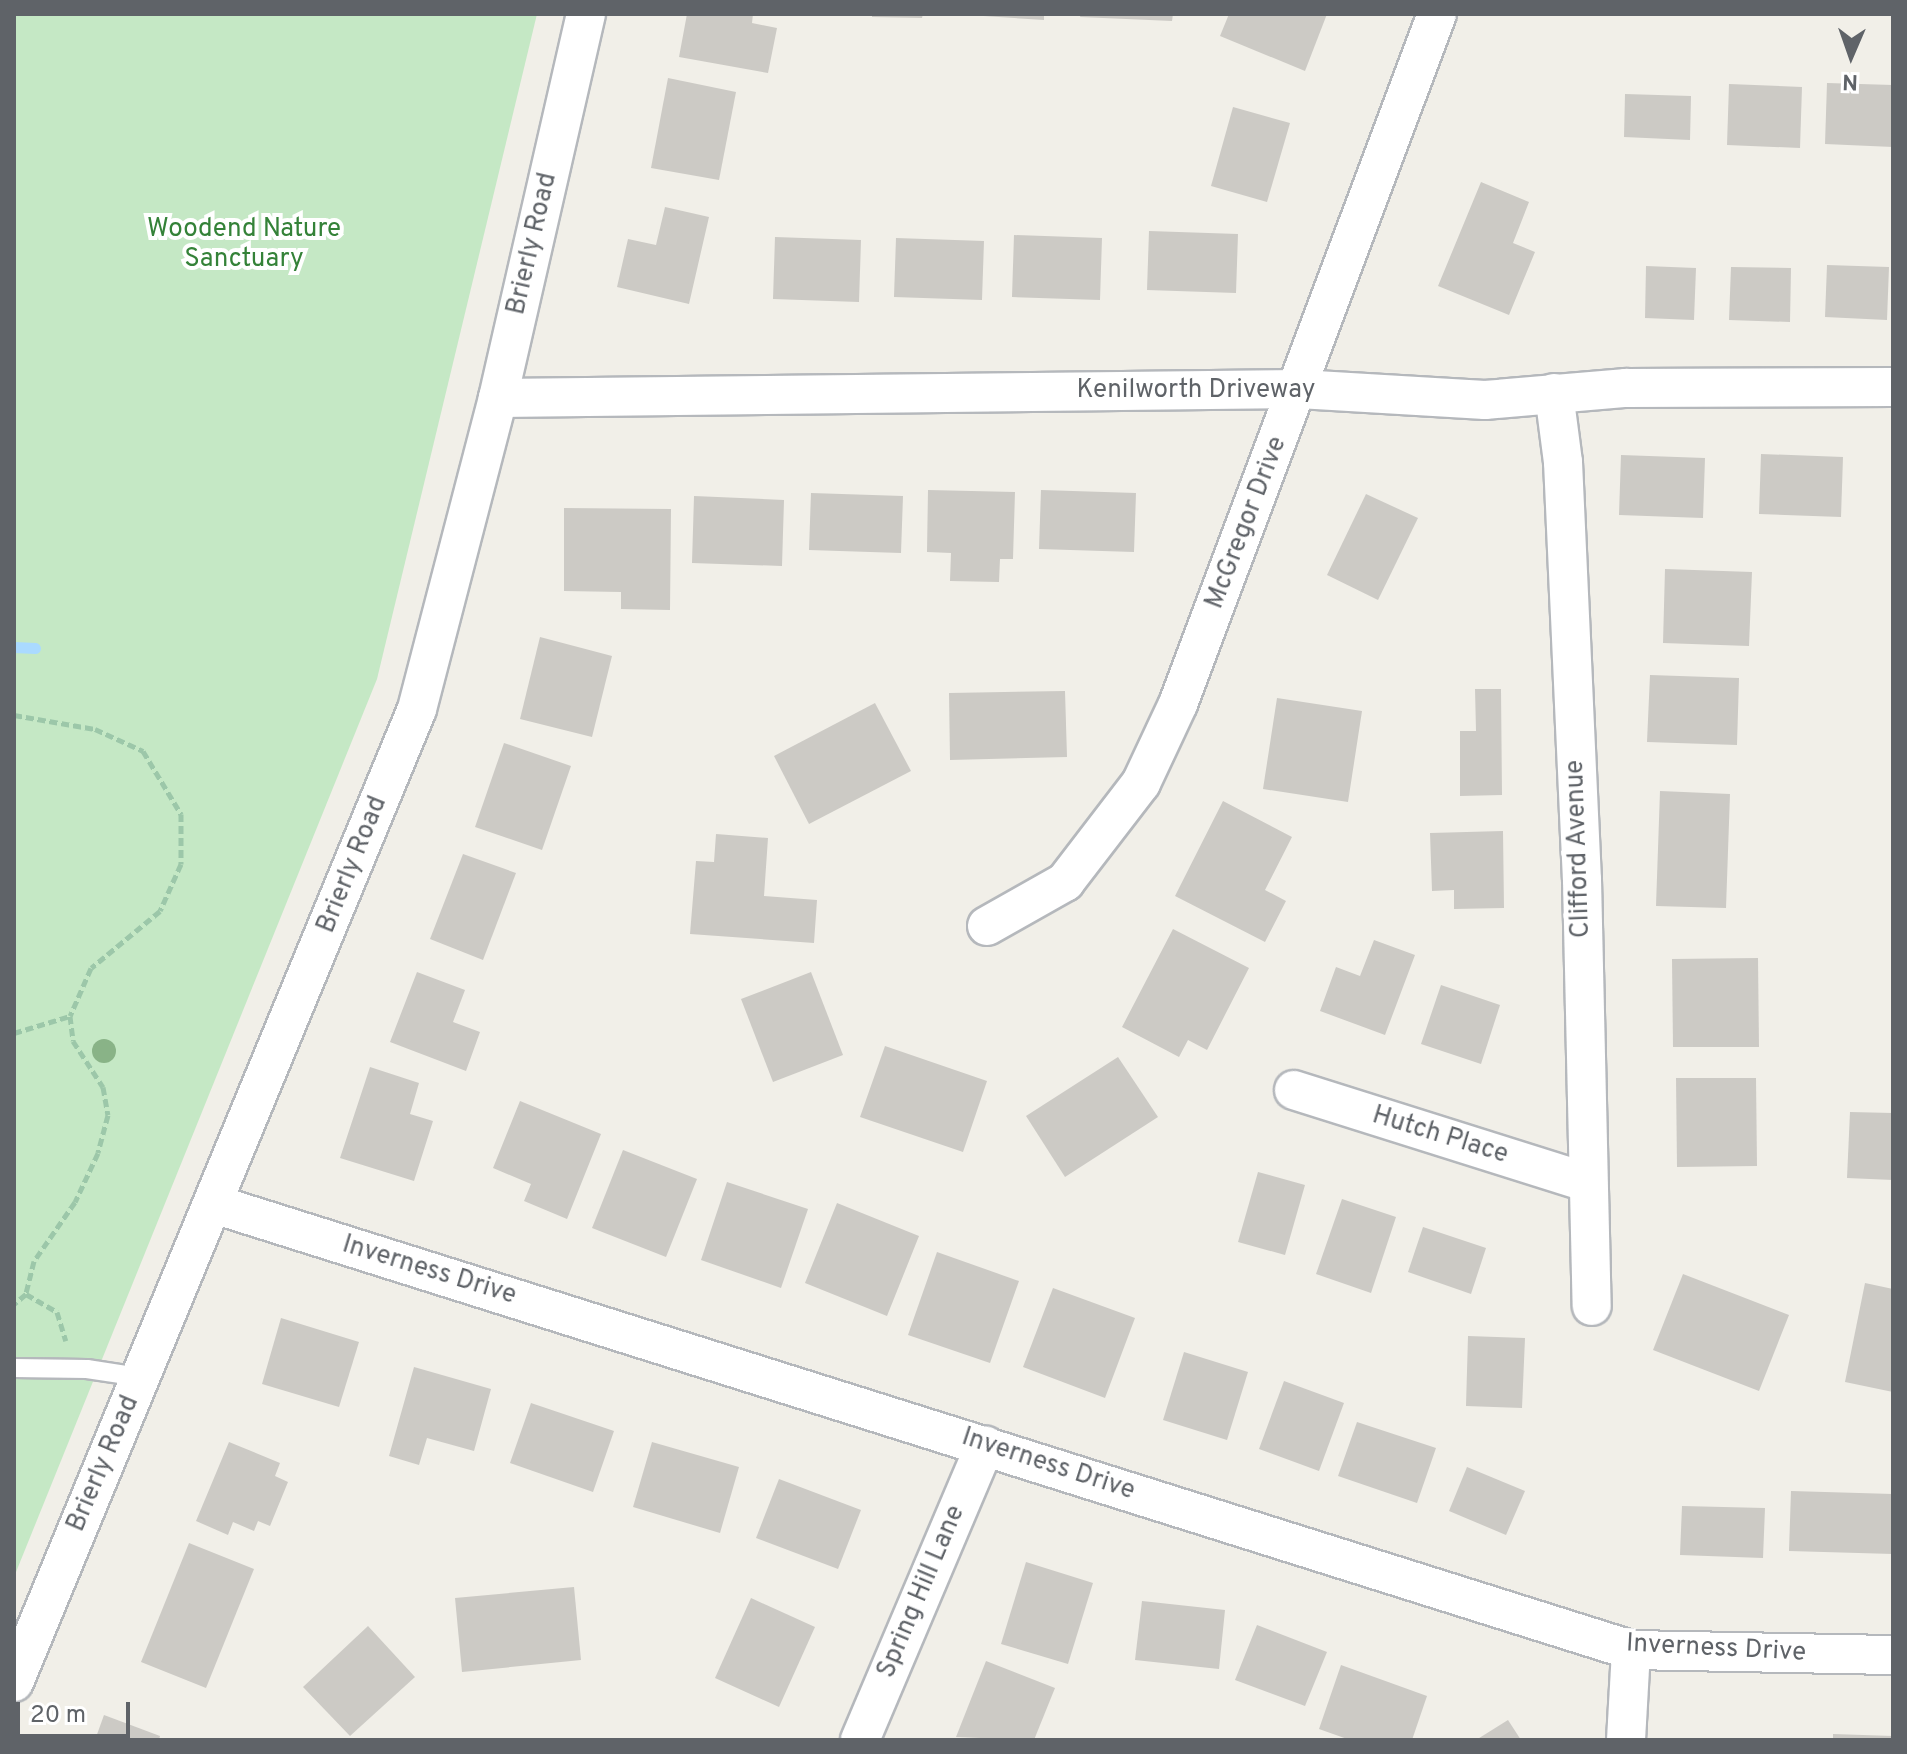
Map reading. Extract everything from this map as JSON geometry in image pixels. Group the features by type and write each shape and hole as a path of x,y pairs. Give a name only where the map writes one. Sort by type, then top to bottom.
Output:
{"street":[{"name":"Brierly Road","path":"14,1682 417,709 498,398 586,14"},
{"name":"McGregor Drive","path":"987,926 1065,882 1141,783 1178,704 1299,389 1437,14"},
{"name":"Kenilworth Driveway","path":"498,398 1299,389 1485,400 1554,393 1893,387"},
{"name":"Clifford Avenue","path":"1554,393 1563,462 1582,880 1585,1182 1592,1306"},
{"name":"Hutch Place","path":"1294,1090 1585,1182"},
{"name":"Inverness Drive","path":"214,1204 1631,1650 1893,1655"},
{"name":"Spring Hill Lane","path":"860,1740 985,1445"},
{"path":"1626,1740 1631,1650"}],"lane":[{"path":"14,1368 87,1369 140,1377"}],"path":[{"path":"14,715 95,729 143,751 181,814 181,864 160,911 91,968 70,1016 73,1041 103,1087 108,1115 98,1153 75,1202 34,1261 26,1294 14,1304"},
{"path":"14,1033 70,1016"},
{"path":"26,1294 61,1316 73,1349"}],"green space":[{"name":"Woodend Nature Sanctuary","path":"14,14 537,14 377,679 14,1577"}],"building":[{"path":"687,14 753,14 752,23 777,28 768,73 679,57"},
{"path":"872,14 923,14 922,18 872,17"},
{"path":"953,14 1044,14 1044,20"},
{"path":"1081,14 1173,14 1172,21 1080,17"},
{"path":"1229,14 1327,14 1305,71 1220,36"},
{"path":"668,78 736,92 719,180 651,168"},
{"path":"1827,83 1893,85 1893,147 1825,144"},
{"path":"1729,84 1802,87 1800,148 1727,145"},
{"path":"1625,94 1691,96 1690,140 1624,137"},
{"path":"1233,107 1290,123 1267,202 1211,186"},
{"path":"1481,182 1529,202 1513,243 1535,252 1509,315 1438,286"},
{"path":"665,207 709,217 689,304 617,287 628,239 656,245"},
{"path":"1149,231 1238,234 1236,293 1147,290"},
{"path":"1014,235 1102,238 1100,300 1012,297"},
{"path":"775,237 861,240 859,302 773,299"},
{"path":"896,238 984,241 982,300 894,297"},
{"path":"1827,265 1889,267 1887,320 1825,317"},
{"path":"1646,266 1696,268 1694,320 1645,318"},
{"path":"1731,267 1791,268 1790,322 1729,320"},
{"path":"1761,454 1843,457 1841,517 1759,514"},
{"path":"1621,455 1705,458 1703,518 1619,515"},
{"path":"928,490 1015,492 1013,559 1000,559 999,582 950,581 951,553 927,552"},
{"path":"1041,490 1136,493 1134,552 1039,549"},
{"path":"811,493 903,496 901,553 809,550"},
{"path":"1366,494 1418,518 1378,600 1327,575"},
{"path":"694,496 784,500 782,566 692,563"},
{"path":"564,508 671,509 670,610 621,609 621,592 564,591"},
{"path":"1665,569 1752,572 1749,646 1663,643"},
{"path":"540,637 612,656 592,737 520,719"},
{"path":"1650,675 1739,678 1737,745 1647,742"},
{"path":"1475,689 1501,689 1502,795 1460,796 1460,731 1476,731"},
{"path":"1065,691 1067,757 950,760 949,693"},
{"path":"1277,698 1362,711 1348,802 1263,789"},
{"path":"875,703 911,771 809,824 774,756"},
{"path":"504,743 571,766 542,850 475,827"},
{"path":"1660,791 1730,794 1726,908 1656,906"},
{"path":"1223,801 1292,837 1265,890 1286,901 1265,942 1175,896"},
{"path":"1503,831 1504,908 1454,909 1454,890 1432,891 1430,833"},
{"path":"716,834 768,838 764,896 817,900 814,943 690,934 696,861 714,862"},
{"path":"463,854 516,873 483,960 430,939"},
{"path":"1173,929 1249,968 1207,1050 1188,1040 1179,1057 1122,1027"},
{"path":"1374,940 1415,955 1385,1035 1320,1011 1336,967 1360,976"},
{"path":"1758,958 1759,1047 1673,1047 1672,959"},
{"path":"417,972 465,990 453,1022 480,1032 466,1071 390,1042"},
{"path":"811,972 843,1055 773,1082 741,999"},
{"path":"1441,985 1500,1005 1481,1064 1421,1044"},
{"path":"885,1046 987,1081 963,1152 860,1117"},
{"path":"1118,1057 1158,1117 1065,1177 1026,1116"},
{"path":"370,1067 419,1083 410,1114 433,1121 414,1181 340,1158"},
{"path":"1676,1078 1756,1078 1757,1166 1677,1167"},
{"path":"520,1101 601,1134 567,1219 524,1201 531,1184 493,1168"},
{"path":"1850,1112 1893,1113 1893,1180 1847,1178"},
{"path":"623,1150 697,1179 666,1257 592,1228"},
{"path":"1258,1172 1305,1185 1285,1255 1238,1242"},
{"path":"727,1182 808,1209 781,1288 701,1260"},
{"path":"1342,1199 1396,1217 1371,1293 1316,1274"},
{"path":"837,1203 919,1236 887,1316 805,1283"},
{"path":"1423,1227 1486,1248 1471,1294 1408,1272"},
{"path":"937,1252 1019,1281 990,1363 908,1335"},
{"path":"1683,1274 1789,1315 1759,1391 1653,1350"},
{"path":"1865,1283 1893,1289 1893,1392 1845,1382"},
{"path":"1053,1288 1135,1318 1105,1398 1023,1367"},
{"path":"281,1318 359,1342 339,1407 262,1384"},
{"path":"1468,1336 1525,1338 1522,1408 1466,1406"},
{"path":"1184,1352 1248,1372 1227,1440 1163,1420"},
{"path":"414,1367 491,1389 474,1451 427,1438 419,1465 389,1456"},
{"path":"1284,1381 1344,1403 1319,1471 1259,1449"},
{"path":"531,1403 614,1431 593,1492 510,1463"},
{"path":"1357,1422 1436,1448 1417,1503 1338,1476"},
{"path":"229,1442 280,1463 275,1476 288,1482 270,1526 258,1521 254,1531 233,1522 228,1535 196,1521"},
{"path":"652,1442 739,1467 720,1533 633,1507"},
{"path":"1467,1467 1525,1491 1506,1535 1449,1511"},
{"path":"779,1479 861,1510 838,1569 756,1538"},
{"path":"1791,1491 1893,1494 1893,1554 1789,1551"},
{"path":"1682,1506 1765,1508 1763,1558 1680,1555"},
{"path":"189,1543 254,1569 206,1688 141,1662"},
{"path":"1026,1562 1093,1583 1068,1664 1001,1644"},
{"path":"574,1587 581,1660 462,1672 455,1598"},
{"path":"751,1598 815,1627 779,1707 715,1678"},
{"path":"1142,1601 1225,1610 1219,1669 1135,1660"},
{"path":"1257,1625 1327,1652 1305,1706 1235,1680"},
{"path":"368,1626 415,1677 350,1736 303,1687"},
{"path":"986,1661 1055,1688 1034,1740 956,1737"},
{"path":"1341,1665 1427,1696 1412,1740 1350,1740 1319,1729"},
{"path":"104,1715 160,1736 159,1740 95,1740"},
{"path":"1508,1720 1521,1740 1476,1740"},
{"path":"1833,1734 1893,1736 1893,1740 1833,1740"}],"waterway":[{"path":"14,647 35,648"}]}
